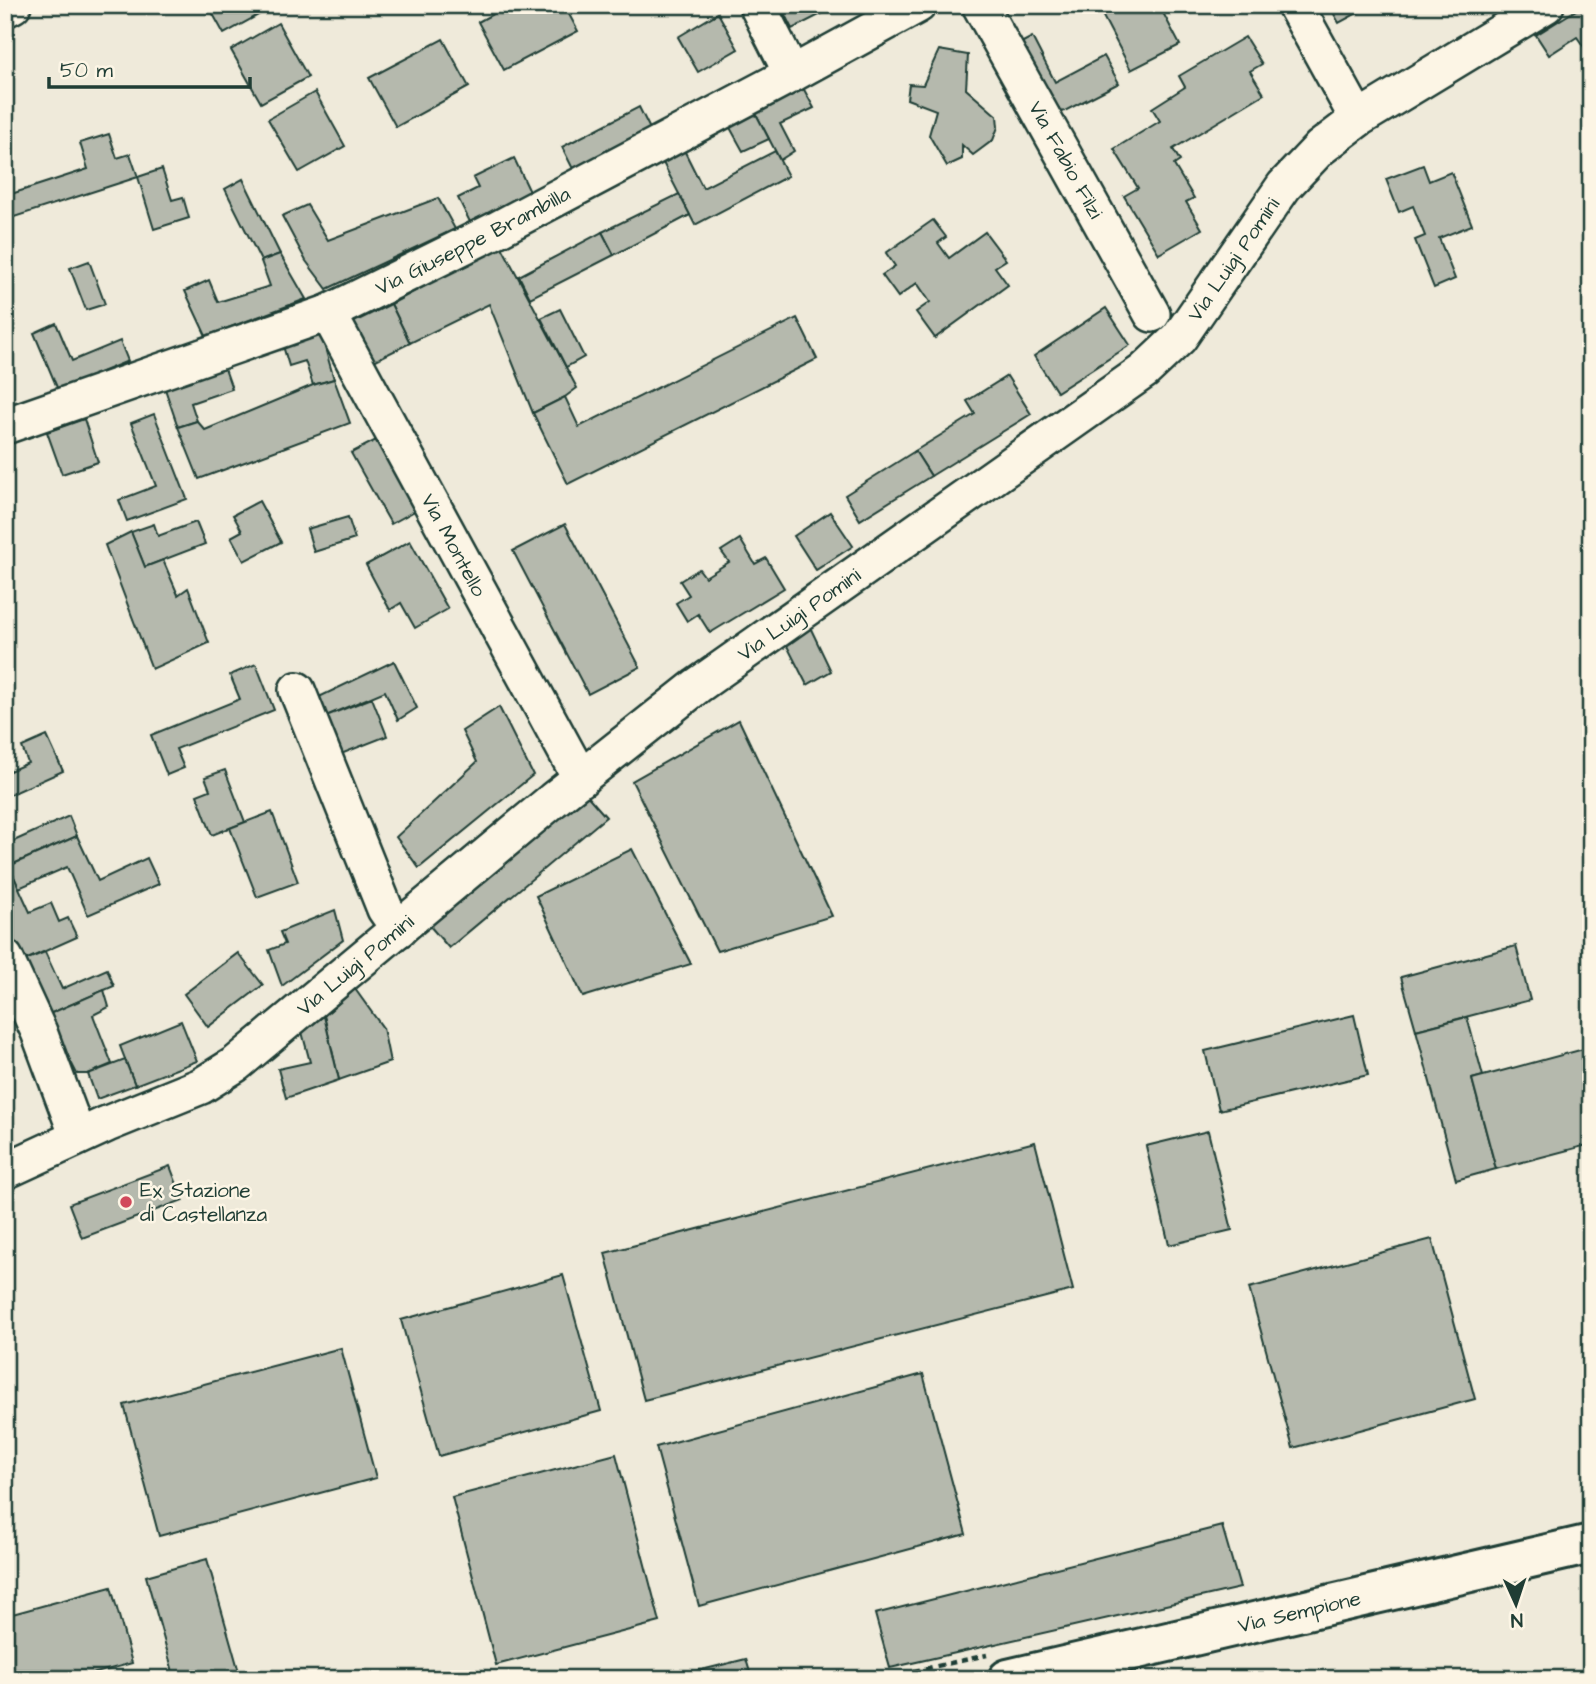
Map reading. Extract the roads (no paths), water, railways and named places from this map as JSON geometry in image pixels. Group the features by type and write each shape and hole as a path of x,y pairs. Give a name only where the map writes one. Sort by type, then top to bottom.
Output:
{"main road":[{"name":"Via Sempione","path":"1008,1679 1591,1544"}],"street":[{"path":"5,9 13,5"},
{"path":"757,5 792,74"},
{"name":"Via Giuseppe Brambilla","path":"5,426 328,313 496,230 918,5"},
{"name":"Via Fabio Filzi","path":"980,5 1152,314"},
{"path":"1295,5 1358,119"},
{"name":"Via Luigi Pomini","path":"5,1171 221,1075 581,779 722,667 1130,382 1156,361 1189,326 1284,187 1320,148 1358,119 1546,5"},
{"name":"Via Montello","path":"328,313 581,779"},
{"path":"298,690 384,909 399,929"},
{"path":"5,958 39,1032 78,1137"}],"place":[{"name":"Ex Stazione di Castellanza","path":"126,1202"}]}
